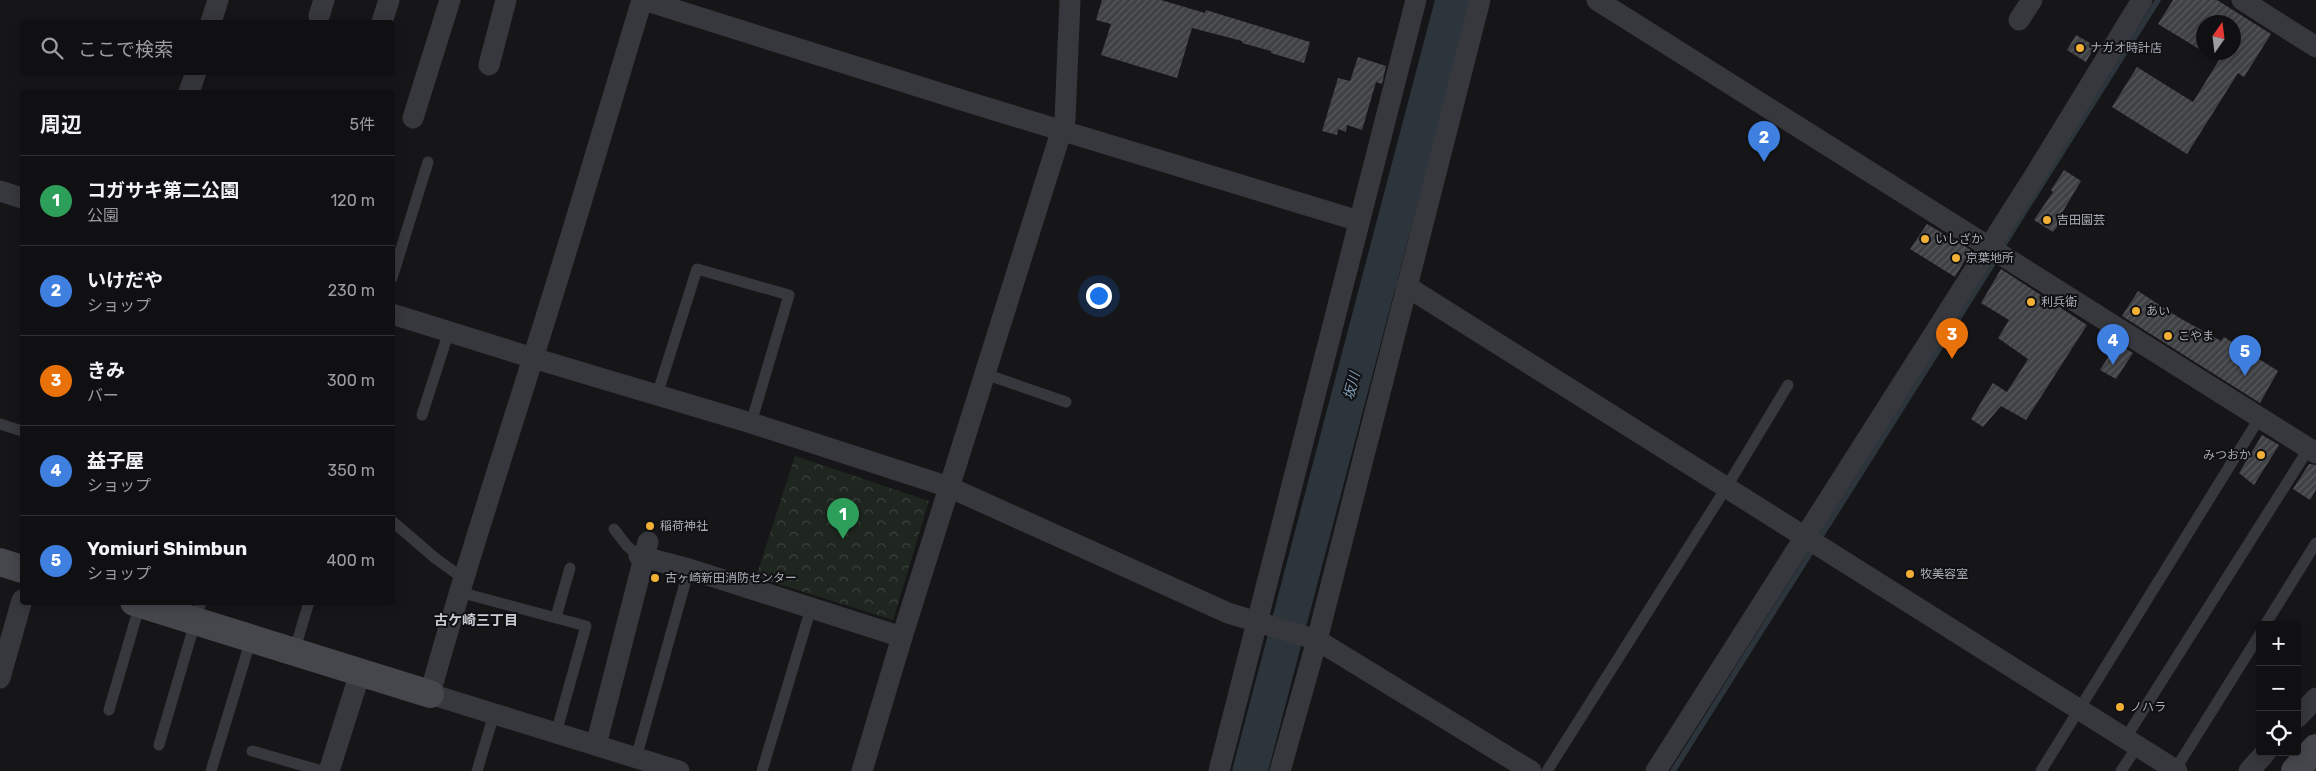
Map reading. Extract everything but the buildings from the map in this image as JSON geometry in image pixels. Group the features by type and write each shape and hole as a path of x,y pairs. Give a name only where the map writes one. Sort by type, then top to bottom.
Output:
{"street":[{"path":"212,20 218,0"},
{"path":"383,20 389,0"},
{"path":"414,118 450,0"},
{"path":"489,65 506,0"},
{"path":"430,694 461,586 643,0 968,102 1062,129 1359,221"},
{"path":"862,771 902,637 1065,119 1070,0"},
{"path":"1219,771 1416,0"},
{"path":"1280,771 1317,640 1480,0"},
{"path":"1598,0 2312,451"},
{"path":"2019,20 2032,0"},
{"path":"1656,771 1811,542 1995,251 2035,175 2142,0"},
{"path":"2242,0 2316,47"},
{"path":"190,90 195,75"},
{"path":"0,191 20,197"},
{"path":"1406,286 2176,771"},
{"path":"395,315 751,423 950,487 1228,613 1317,640 1531,771"},
{"path":"596,745 644,552 688,569 902,637"},
{"path":"0,562 20,568"},
{"path":"0,678 21,605"},
{"path":"151,605 198,612 251,639 675,770"},
{"path":"329,771 360,673"},
{"path":"2301,714 2316,698"},
{"path":"2295,771 2316,748"},
{"path":"2249,771 2262,756"}],"lane":[{"path":"395,268 428,162"},
{"path":"657,395 697,269 789,295 751,423"},
{"path":"422,415 449,331"},
{"path":"985,374 1066,402"},
{"path":"1547,771 1726,488 1788,385"},
{"path":"2041,771 2260,417"},
{"path":"0,424 20,430"},
{"path":"2121,771 2131,743 2312,451"},
{"path":"395,525 435,558 461,586 586,626 556,733"},
{"path":"614,529 627,546 644,552"},
{"path":"2267,621 2316,543"},
{"path":"556,617 570,568"},
{"path":"636,758 688,569"},
{"path":"109,710 136,605"},
{"path":"294,652 308,605"},
{"path":"762,771 812,608"},
{"path":"159,744 198,612"},
{"path":"211,771 251,639"},
{"path":"2176,771 2256,641"},
{"path":"477,771 494,714"},
{"path":"252,751 322,771"}],"green space":[{"path":"795,456 929,501 893,620 756,577"}],"waterway":[{"name":"坂川","path":"1250,771 1453,0"},
{"path":"2001,249 2158,0"},
{"path":"1673,771 1997,257"}],"place":[{"name":"ナガオ時計店","path":"2080,48"},
{"name":"いけだや","path":"1764,162"},
{"name":"吉田園芸","path":"2047,220"},
{"name":"いしざか","path":"1925,239"},
{"name":"京葉地所","path":"1956,258"},
{"name":"利兵衛","path":"2031,302"},
{"name":"あい","path":"2136,311"},
{"name":"こやま","path":"2168,336"},
{"name":"きみ","path":"1952,359"},
{"name":"益子屋","path":"2113,365"},
{"name":"Yomiuri Shimbun","path":"2245,376"},
{"name":"みつおか","path":"2261,455"},
{"name":"稲荷神社","path":"650,526"},
{"name":"コガサキ第二公園","path":"843,539"},
{"name":"牧美容室","path":"1910,574"},
{"name":"古ヶ崎新田消防センター","path":"655,578"},
{"name":"ノハラ","path":"2120,707"}],"district":[{"name":"古ケ崎三丁目","path":"476,620"}]}
